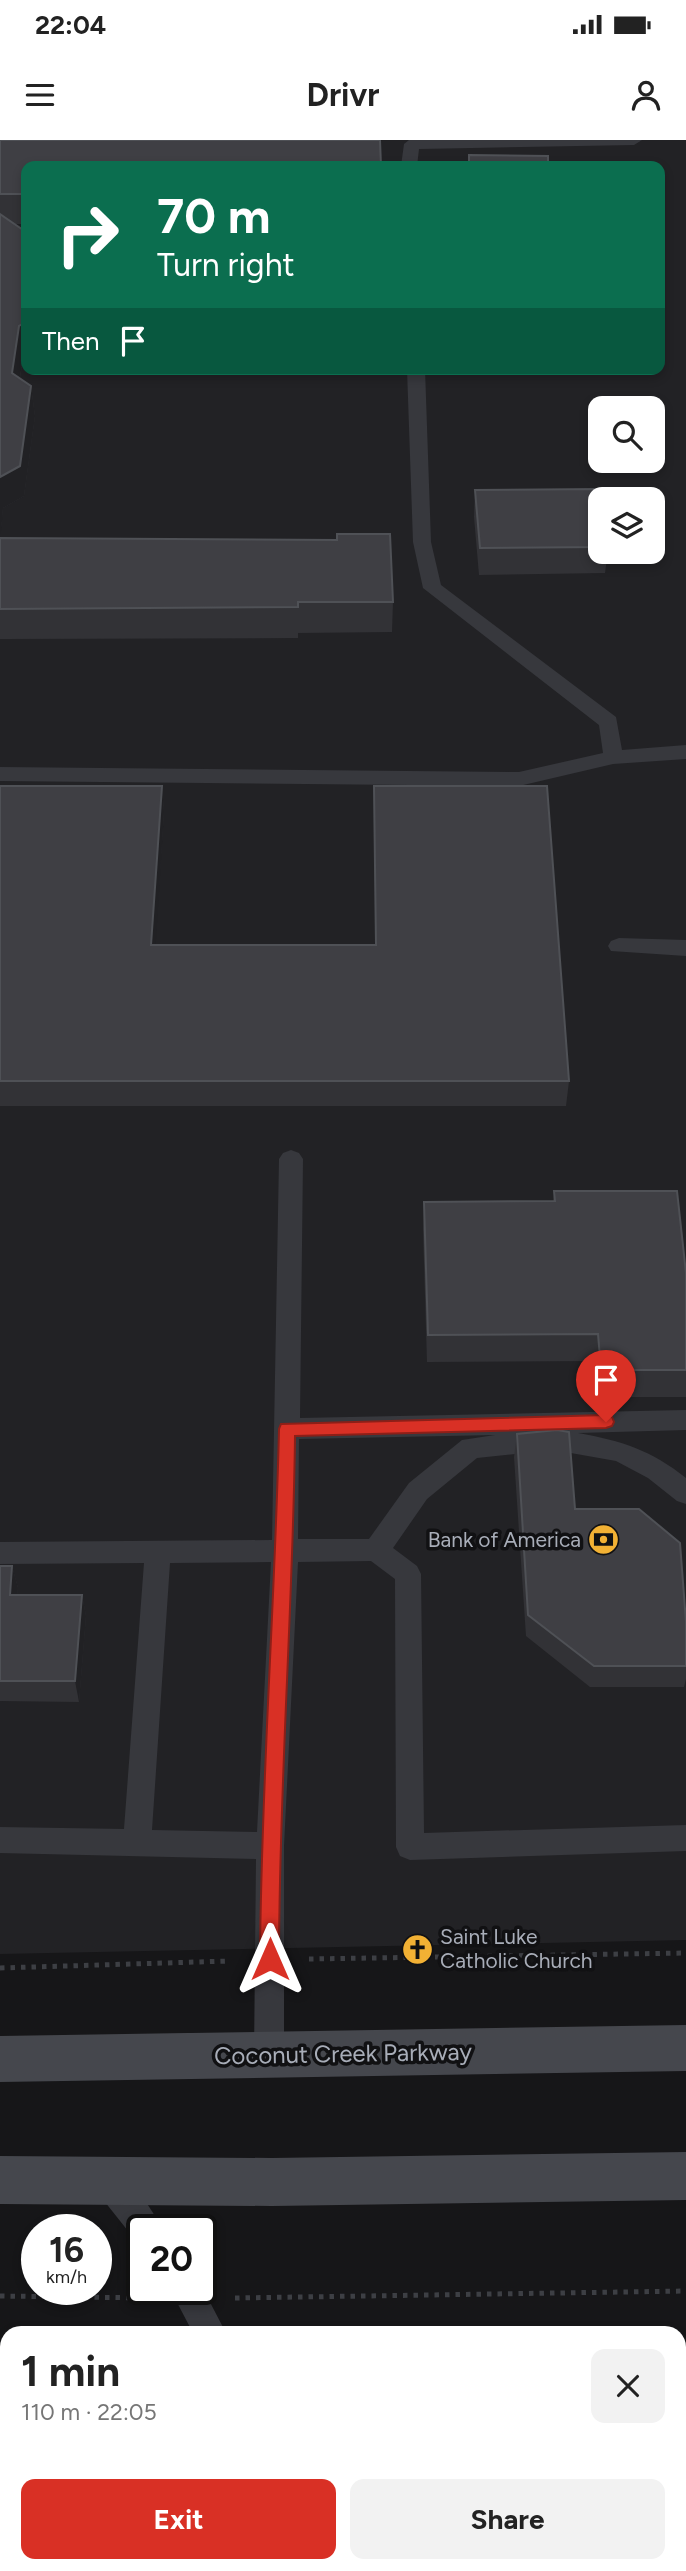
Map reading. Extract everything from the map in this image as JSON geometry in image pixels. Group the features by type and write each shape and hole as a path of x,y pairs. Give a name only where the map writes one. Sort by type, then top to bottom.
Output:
{"main road":[{"name":"Coconut Creek Parkway","path":"0,2059 686,2049"},
{"path":"0,2180 272,2182 686,2176"}],"lane":[{"path":"410,161 412,144 634,140"},
{"path":"416,375 422,542 432,588 609,722 614,757"},
{"path":"0,774 519,779 614,757 686,752"},
{"path":"619,946 686,948"},
{"path":"270,2055 270,1846 285,1552 291,1159"},
{"path":"287,1429 686,1420"},
{"path":"376,1550 418,1491 471,1448 554,1439 620,1451 657,1470 686,1493"},
{"path":"0,1553 376,1550 408,1574 410,1847 686,1838"},
{"path":"137,1843 158,1552"},
{"path":"0,1840 270,1846"},
{"path":"108,2181 134,2214"},
{"path":"195,2305 206,2326"}],"path":[{"path":"0,1968 270,1959 686,1953"},
{"path":"217,2294 686,2291"},
{"path":"0,2296 126,2295"}],"shaded area":[{"path":"0,140 686,140 686,1940 0,1954"}],"building":[{"path":"0,140 380,140 381,161 21,161 21,194 0,194"},
{"path":"469,155 548,156 548,161 469,161"},
{"path":"0,214 21,229 21,325 12,373 31,386 20,466 0,477"},
{"path":"588,489 588,547 480,548 475,490"},
{"path":"337,534 390,534 393,602 298,602 298,607 0,609 0,538 337,540"},
{"path":"0,786 162,786 151,945 376,945 374,786 547,786 569,1081 0,1081"},
{"path":"554,1191 677,1191 686,1273 686,1370 601,1370 598,1334 428,1335 424,1202 555,1201"},
{"path":"557,1430 569,1432 575,1509 639,1509 680,1543 686,1622 686,1666 594,1666 528,1615 517,1434"},
{"path":"0,1566 12,1566 10,1595 82,1595 75,1681 0,1681"}],"place":[{"name":"Bank of America","path":"604,1540"},
{"name":"Saint Luke Catholic Church","path":"417,1949"}],"route":[{"path":"270,1959 270,1846 285,1552 287,1429 606,1422"}]}
